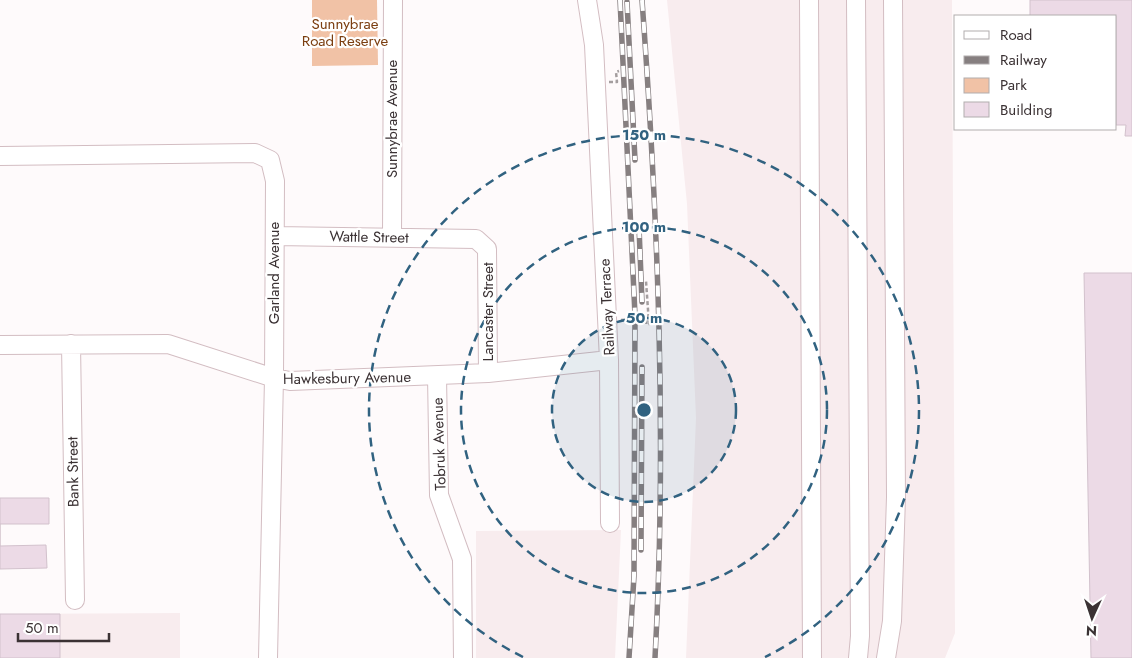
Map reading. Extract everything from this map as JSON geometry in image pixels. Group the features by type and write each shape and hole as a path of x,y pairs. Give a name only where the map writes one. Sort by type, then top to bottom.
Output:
{"street":[{"name":"Sunnybrae Avenue","path":"392,237 393,0"},
{"name":"Railway Terrace","path":"587,0 594,45 609,360 610,523"},
{"path":"809,0 812,658"},
{"path":"856,0 860,636 858,658"},
{"path":"886,658 892,621 896,497 893,0"},
{"name":"Garland Avenue","path":"0,156 255,153 270,160 275,181 275,236 268,658"},
{"name":"Wattle Street","path":"275,236 463,238"},
{"name":"Lancaster Street","path":"463,238 476,238 487,249 488,373"},
{"name":"Bank Street","path":"71,344 75,600"},
{"name":"Hawkesbury Avenue","path":"0,345 168,344 274,378 299,380 488,373 609,360"},
{"name":"Tobruk Avenue","path":"436,376 439,495 462,559 464,658"}],"path":[{"path":"607,320 646,320 646,324 648,324 646,281"}],"shaded area":[{"path":"667,0 952,0 955,633 945,658 686,658 696,418 687,204"},
{"path":"621,530 615,658 476,658 476,531"},
{"path":"180,613 180,658 0,658 0,614"}],"green space":[{"name":"Sunnybrae Road Reserve","path":"312,0 377,0 378,65 312,66"}],"building":[{"path":"1030,0 1132,0 1132,136 1125,136 1126,125 1117,125 1117,15 1030,15"},
{"path":"1084,273 1132,273 1132,658 1091,658"},
{"path":"0,498 49,498 49,524 0,524"},
{"path":"46,545 47,568 0,569 0,546"},
{"path":"0,614 60,614 60,658 0,658"}],"railway":[{"path":"620,0 635,315 634,576 629,658"},
{"path":"642,0 648,82 659,329 660,494 655,658"},
{"path":"627,2 635,160"},
{"path":"639,227 642,302"},
{"path":"641,550 642,367"}]}
